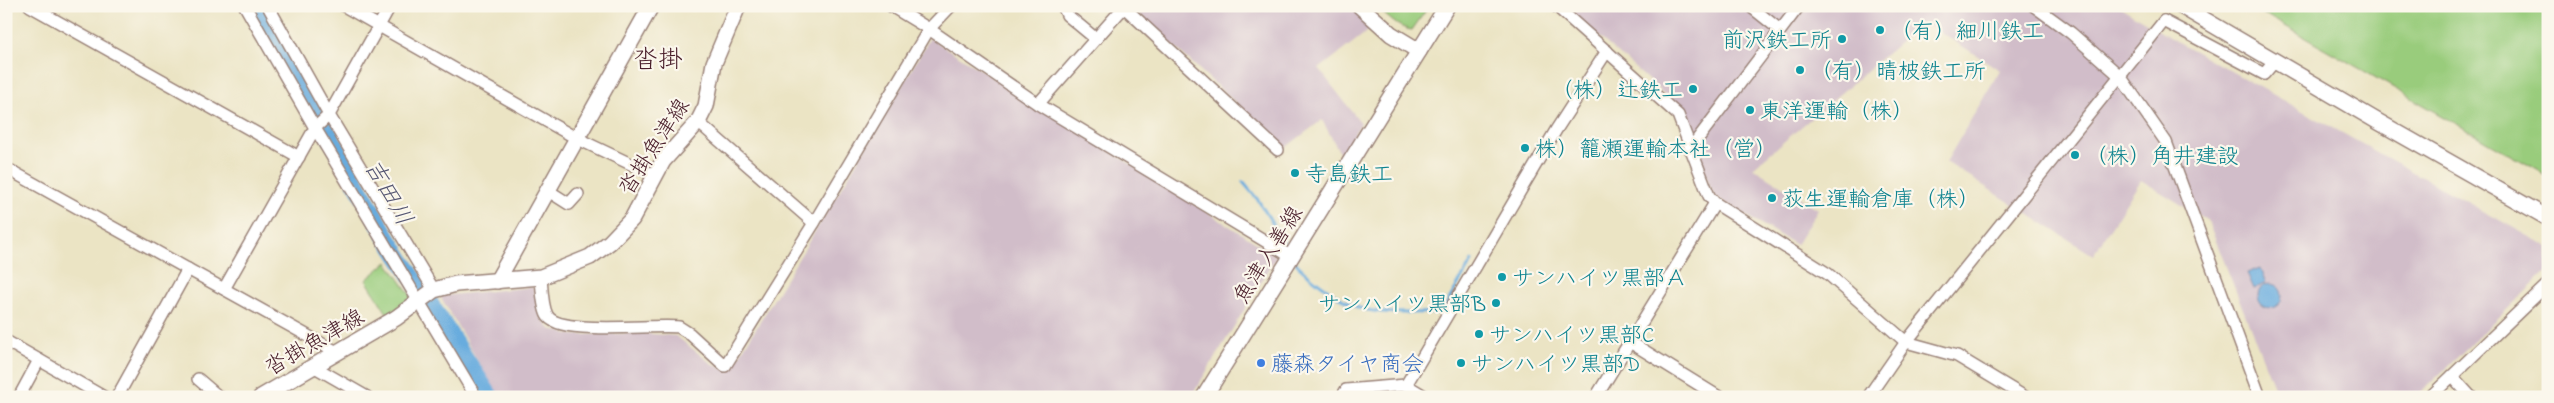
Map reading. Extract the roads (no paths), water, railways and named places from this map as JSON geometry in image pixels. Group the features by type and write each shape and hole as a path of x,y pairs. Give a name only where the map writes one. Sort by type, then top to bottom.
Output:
{"main road":[{"path":"497,281 651,6"},
{"name":"沓掛魚津線","path":"261,397 396,318 426,295 456,284 541,277 590,257 610,242 632,218 663,161 698,122 706,106 714,63 738,6"},
{"path":"1360,6 1391,34 1419,51"},
{"name":"魚津入善線","path":"1204,397 1447,6"},
{"path":"2181,6 2548,218"}],"street":[{"path":"30,6 299,157"},
{"path":"245,6 322,121 426,295"},
{"path":"268,6 322,121 426,295 473,396"},
{"path":"344,6 576,138 656,176"},
{"path":"224,289 299,157 390,6"},
{"path":"891,6 929,29 1038,104 1290,256"},
{"path":"541,277 547,315 554,323 572,327 679,327 690,334 725,366 814,224 929,29 951,6"},
{"path":"1063,6 1068,15 1096,39"},
{"path":"1556,6 1678,115 1708,196 1715,202 1828,274 1906,342 1958,356 2025,397"},
{"path":"1750,6 1780,30"},
{"path":"1690,149 1799,6"},
{"path":"2034,6 2071,33 2120,76 2166,142 2260,397"},
{"path":"1038,104 1124,7 1278,150"},
{"path":"1868,397 1906,342 2164,21 2264,74 2275,61"},
{"path":"1406,385 1556,130 1607,52"},
{"path":"698,122 814,224"},
{"path":"6,168 337,352"},
{"path":"547,190 569,204 578,194"},
{"path":"1596,397 1715,202"},
{"path":"117,397 188,269"},
{"path":"2430,397 2548,284"},
{"path":"6,341 104,397"},
{"path":"1630,342 1719,397"},
{"path":"18,397 39,360"},
{"path":"313,366 367,397"},
{"path":"2452,376 2471,397"},
{"path":"198,379 219,397"},
{"path":"1342,397 1346,390 1406,385 1426,397"},
{"path":"1355,390 1366,397"}],"water":[{"path":"2260,268 2266,283 2254,289 2247,273"},
{"path":"2270,284 2275,285 2281,291 2281,301 2275,307 2270,308 2265,307 2259,301 2258,296 2259,291 2265,285"}],"waterway":[{"name":"吉田川","path":"257,6 388,239 490,397"},
{"path":"1243,182 1258,200 1289,250"},
{"path":"1294,260 1315,280 1356,307 1372,311 1402,313 1441,313 1472,261"}],"place":[{"name":"（有）細川鉄工","path":"1880,30"},
{"name":"前沢鉄工所","path":"1842,39"},
{"name":"（有）晴柀鉄工所","path":"1800,70"},
{"name":"（株）辻鉄工","path":"1693,89"},
{"name":"東洋運輸（株）","path":"1750,110"},
{"name":"株）籠瀬運輸本社（営）","path":"1525,148"},
{"name":"（株）角井建設","path":"2075,155"},
{"name":"寺島鉄工","path":"1295,173"},
{"name":"荻生運輸倉庫（株）","path":"1772,198"},
{"name":"サンハイツ黒部Ａ","path":"1502,277"},
{"name":"サンハイツ黒部B","path":"1496,303"},
{"name":"サンハイツ黒部C","path":"1479,334"},
{"name":"藤森タイヤ商会","path":"1261,363"},
{"name":"サンハイツ黒部D","path":"1461,363"}],"district":[{"name":"沓掛","path":"658,58"}]}
